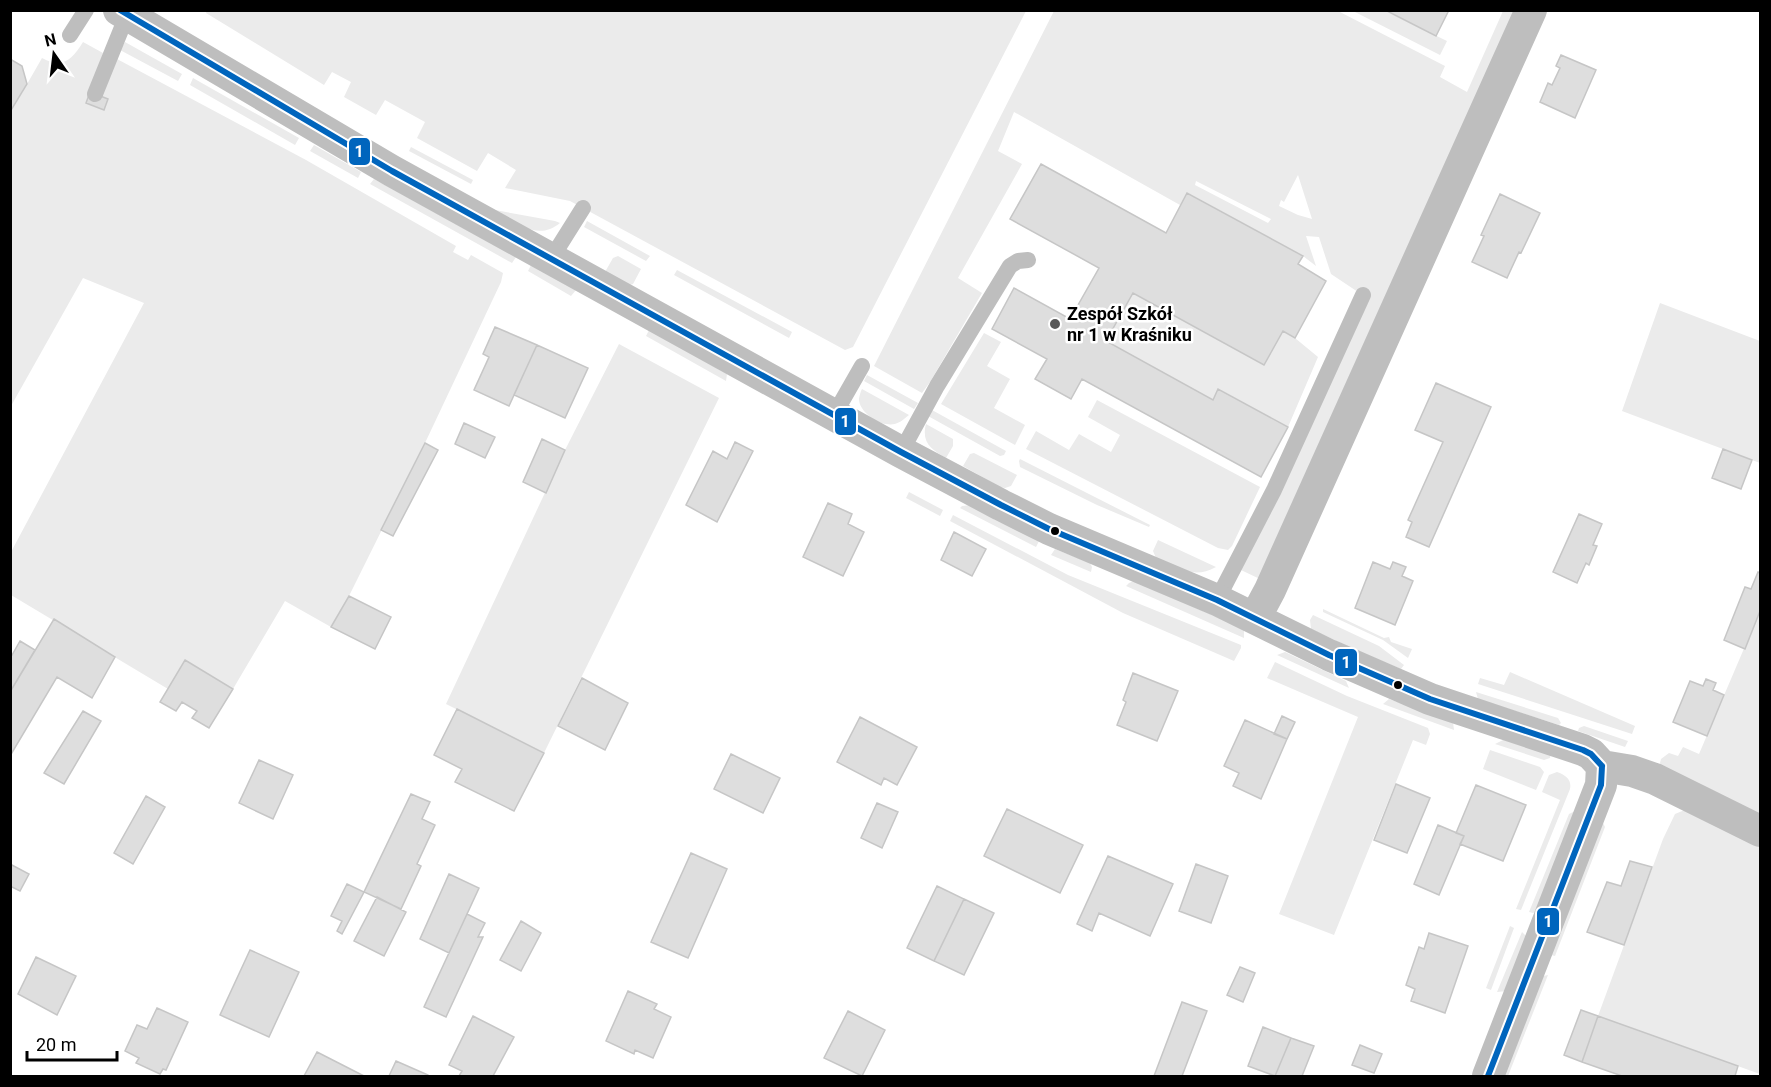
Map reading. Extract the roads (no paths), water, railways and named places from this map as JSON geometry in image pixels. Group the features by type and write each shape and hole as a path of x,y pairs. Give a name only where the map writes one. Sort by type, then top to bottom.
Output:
{"street":[{"path":"1255,618 1275,580 1531,10"},
{"path":"123,13 392,171 900,452 1001,505 1216,600 1329,655 1430,699 1583,750 1592,754 1602,766 1655,778 1761,831"},
{"path":"1488,1077 1601,785 1602,766"}],"lane":[{"path":"70,35 86,10"},
{"path":"95,94 123,13"},
{"path":"551,259 583,208"},
{"path":"900,452 1010,266 1018,261 1028,260"},
{"path":"1216,600 1274,490 1363,296"},
{"path":"834,415 862,366"}],"place":[{"name":"Zespół Szkół nr 1 w Kraśniku","path":"1055,324"}]}
